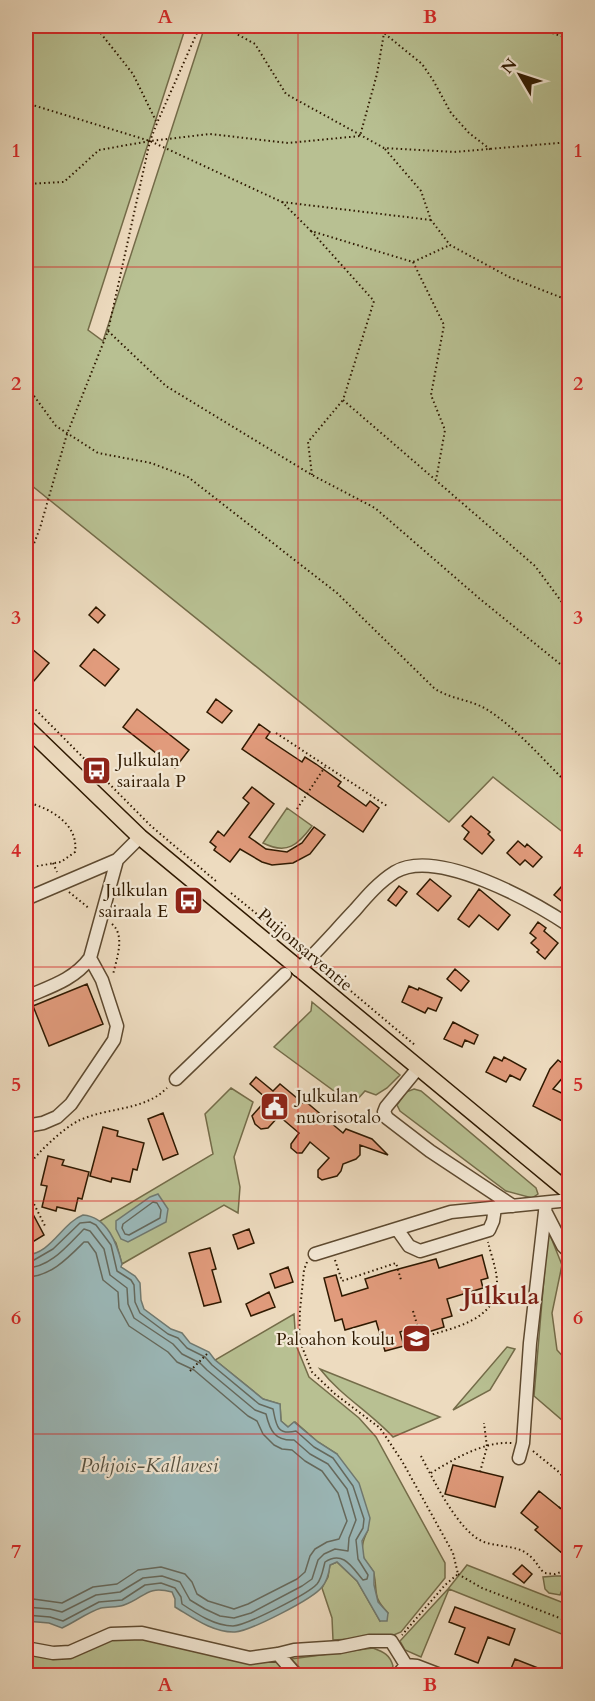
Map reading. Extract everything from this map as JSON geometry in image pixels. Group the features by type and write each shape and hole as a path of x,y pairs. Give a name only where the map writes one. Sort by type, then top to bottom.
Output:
{"main road":[{"name":"Puijonsarventie","path":"26,727 140,837 292,972 417,1068 570,1193"}],"street":[{"path":"26,898 117,860 140,837"},
{"path":"26,997 64,981 83,968 90,958 117,860"},
{"path":"176,1079 311,957 373,890 397,871 408,867 446,869 484,880 521,896 570,926"},
{"path":"26,1126 43,1123 57,1117 71,1104 114,1040 117,1026 102,980 90,958"},
{"path":"417,1068 386,1107 384,1112 387,1118 430,1151 513,1206"},
{"path":"315,1254 451,1212 513,1206 545,1206 570,1200"},
{"path":"545,1206 563,1246 570,1253"},
{"path":"519,1458 545,1206"},
{"path":"397,1229 409,1246 420,1251 489,1230 494,1221 495,1208"},
{"path":"26,1648 54,1653 70,1652 111,1634 142,1633 250,1658 294,1650 340,1647 369,1641 391,1641 406,1665"},
{"path":"278,1654 297,1676"},
{"path":"397,1676 406,1665"},
{"path":"406,1665 417,1666 443,1676"}],"path":[{"path":"95,26 133,74 157,123"},
{"path":"26,564 40,528 67,434 108,331 150,141 200,26"},
{"path":"222,26 255,44 286,94 384,148 421,191 431,220 450,245 508,277 570,301"},
{"path":"380,26 384,33 422,64 451,113 469,133 491,150"},
{"path":"531,26 570,39"},
{"path":"360,136 384,33"},
{"path":"26,103 150,141 282,202 431,220"},
{"path":"26,184 64,182 99,150 150,141 210,134 288,143 360,136"},
{"path":"384,148 454,152 570,142"},
{"path":"282,202 374,301 343,400 308,442 312,475"},
{"path":"311,231 413,262 450,245"},
{"path":"413,262 444,325 431,395 445,430 436,480"},
{"path":"108,331 166,386 312,475 375,508 480,599 570,672"},
{"path":"26,385 56,426 98,453 150,463 188,477 337,593 434,688 444,695 470,702 488,711 508,726 570,786"},
{"path":"343,400 535,566 570,613"},
{"path":"26,700 151,826 217,882"},
{"path":"276,733 387,806"},
{"path":"26,766 35,756"},
{"path":"297,809 326,766"},
{"path":"26,802 54,812 73,831 76,842 75,852 61,862 26,868"},
{"path":"225,889 311,957 418,1048"},
{"path":"26,1170 33,1159 78,1121 150,1101 176,1079"},
{"path":"26,1188 45,1226"},
{"path":"413,1311 421,1338 481,1317 494,1302 497,1282 486,1231"},
{"path":"330,1249 342,1281 396,1263 401,1280"},
{"path":"315,1254 307,1262 304,1270 299,1329 299,1339 312,1372 334,1394 380,1428 402,1461 453,1553 458,1574 482,1588 570,1622"},
{"path":"190,1371 209,1352"},
{"path":"480,1472 486,1447 483,1423"},
{"path":"430,1474 453,1459 486,1447 506,1442 522,1443 543,1457 570,1486"},
{"path":"421,1456 455,1515 483,1542 512,1546 524,1552 544,1573 555,1574 570,1569"},
{"path":"559,1508 570,1498"},
{"path":"391,1641 402,1635 445,1585 458,1574"}],"green space":[{"path":"26,26 186,26 88,330 103,341 205,26 569,26 569,837 493,777 449,822 26,481"},
{"path":"287,808 312,826 297,843 291,846 279,848 263,843"},
{"path":"312,1002 400,1075 376,1095 365,1091 356,1101 345,1099 274,1047 311,1011"},
{"path":"231,1088 253,1102 234,1157 240,1187 238,1213 224,1205 122,1264 116,1243 100,1221 213,1154 205,1114"},
{"path":"414,1089 421,1091 536,1188 538,1194 532,1198 506,1191 400,1111 397,1105 406,1092"},
{"path":"548,1230 562,1265 552,1313 557,1350 569,1363 569,1426 534,1396"},
{"path":"294,1314 296,1345 309,1377 359,1418 376,1437 445,1563 445,1578 401,1632 389,1637 333,1640 332,1618 322,1588 328,1577 330,1565 337,1562 357,1581 380,1621 388,1613 376,1595 373,1572 362,1550 368,1530 337,1454 318,1442 295,1422 288,1427 281,1421 280,1404 263,1399 215,1360"},
{"path":"507,1347 515,1349 490,1390 453,1410"},
{"path":"320,1369 440,1417 393,1437 337,1388"},
{"path":"467,1565 569,1605 569,1637 449,1589 421,1657 405,1650 400,1641"},
{"path":"562,1576 565,1582 560,1595 549,1593 545,1589 543,1577"},
{"path":"142,1638 250,1664 277,1660 291,1675 26,1675 26,1654 111,1639"},
{"path":"373,1648 390,1659 393,1666 389,1675 307,1675 291,1659"}],"water":[{"path":"158,1194 168,1209 166,1222 128,1242 121,1239 116,1229 116,1221 150,1197"},
{"name":"Pohjois-Kallavesi","path":"83,1215 99,1221 110,1233 120,1256 121,1267 135,1276 140,1283 144,1309 171,1329 182,1333 190,1343 209,1352 215,1360 263,1399 280,1404 281,1421 288,1427 294,1422 337,1454 359,1483 370,1518 368,1530 362,1541 364,1558 374,1572 378,1602 388,1613 387,1621 380,1621 357,1581 337,1562 330,1565 328,1577 322,1587 307,1599 267,1620 235,1632 219,1630 196,1620 175,1607 172,1592 163,1590 151,1591 121,1606 96,1610 62,1628 49,1623 26,1621 26,1255 42,1249 69,1224"}],"building":[{"path":"96,607 105,615 98,623 89,615"},
{"path":"26,644 49,663 34,681 26,673"},
{"path":"94,649 119,669 105,686 80,666"},
{"path":"216,699 232,711 222,723 207,712"},
{"path":"137,709 189,750 175,768 123,727"},
{"path":"259,724 270,732 266,738 302,762 305,757 316,764 341,782 338,786 366,806 370,801 379,808 363,832 242,749"},
{"path":"252,787 274,804 249,837 266,849 287,852 302,843 314,827 325,835 310,854 293,863 272,865 240,849 230,862 214,850 216,847 210,842 218,831 224,836 249,803 243,798"},
{"path":"471,816 490,832 488,834 494,840 482,854 464,839 469,832 462,826"},
{"path":"518,841 525,847 527,844 542,857 533,867 525,860 520,865 507,853"},
{"path":"570,877 570,908 554,895"},
{"path":"430,879 451,896 438,911 417,894"},
{"path":"399,886 407,892 396,906 388,900"},
{"path":"479,889 510,915 498,930 479,915 469,927 458,919"},
{"path":"538,922 546,928 544,931 558,943 545,959 531,943 536,938 530,933"},
{"path":"455,969 469,981 461,991 447,979"},
{"path":"87,984 103,1024 49,1046 33,1006"},
{"path":"409,986 442,998 436,1011 428,1008 425,1013 402,1002"},
{"path":"453,1022 478,1035 474,1044 465,1040 462,1047 444,1039"},
{"path":"494,1057 502,1061 504,1057 526,1069 520,1080 510,1075 506,1082 486,1072"},
{"path":"558,1060 570,1069 553,1089 570,1097 570,1125 533,1106 550,1069"},
{"path":"256,1077 273,1091 280,1084 303,1103 305,1101 343,1133 346,1129 372,1139 388,1155 360,1145 360,1155 356,1159 343,1164 337,1176 322,1180 318,1177 318,1170 329,1158 310,1142 302,1153 297,1153 291,1148 291,1144 299,1133 279,1116 268,1128 261,1129 255,1124 252,1116 267,1099 250,1084"},
{"path":"163,1113 178,1154 163,1160 148,1119"},
{"path":"103,1127 118,1131 117,1136 144,1143 137,1170 133,1169 130,1182 112,1178 111,1182 90,1176"},
{"path":"48,1156 64,1160 62,1165 89,1172 82,1199 78,1198 75,1211 57,1207 56,1211 42,1207 47,1186 41,1185"},
{"path":"26,1201 44,1235 31,1243 26,1233"},
{"path":"249,1229 254,1243 238,1249 233,1235"},
{"path":"210,1248 216,1269 212,1270 221,1302 204,1306 189,1253"},
{"path":"482,1255 488,1278 481,1280 483,1288 447,1299 452,1316 442,1319 444,1327 425,1333 422,1325 400,1332 404,1346 385,1351 376,1321 345,1330 342,1319 335,1321 324,1278 336,1275 342,1296 368,1288 365,1279 391,1271 436,1259 439,1268"},
{"path":"288,1267 293,1282 275,1288 270,1274"},
{"path":"269,1292 275,1307 251,1316 246,1304"},
{"path":"453,1465 503,1477 495,1507 445,1494"},
{"path":"539,1491 570,1516 570,1546 563,1554 535,1530 538,1527 521,1513"},
{"path":"522,1565 532,1574 524,1583 513,1574"},
{"path":"455,1607 515,1629 509,1645 488,1637 478,1663 455,1654 465,1628 449,1622"},
{"path":"569,1647 570,1676 558,1676"},
{"path":"515,1659 556,1675 556,1676 508,1676"}],"place":[{"name":"Julkulan sairaala P","path":"96,770"},
{"name":"Julkulan sairaala E","path":"189,900"},
{"name":"Julkulan nuorisotalo","path":"275,1106"},
{"name":"Paloahon koulu","path":"416,1339"}],"district":[{"name":"Julkula","path":"501,1296"}]}
